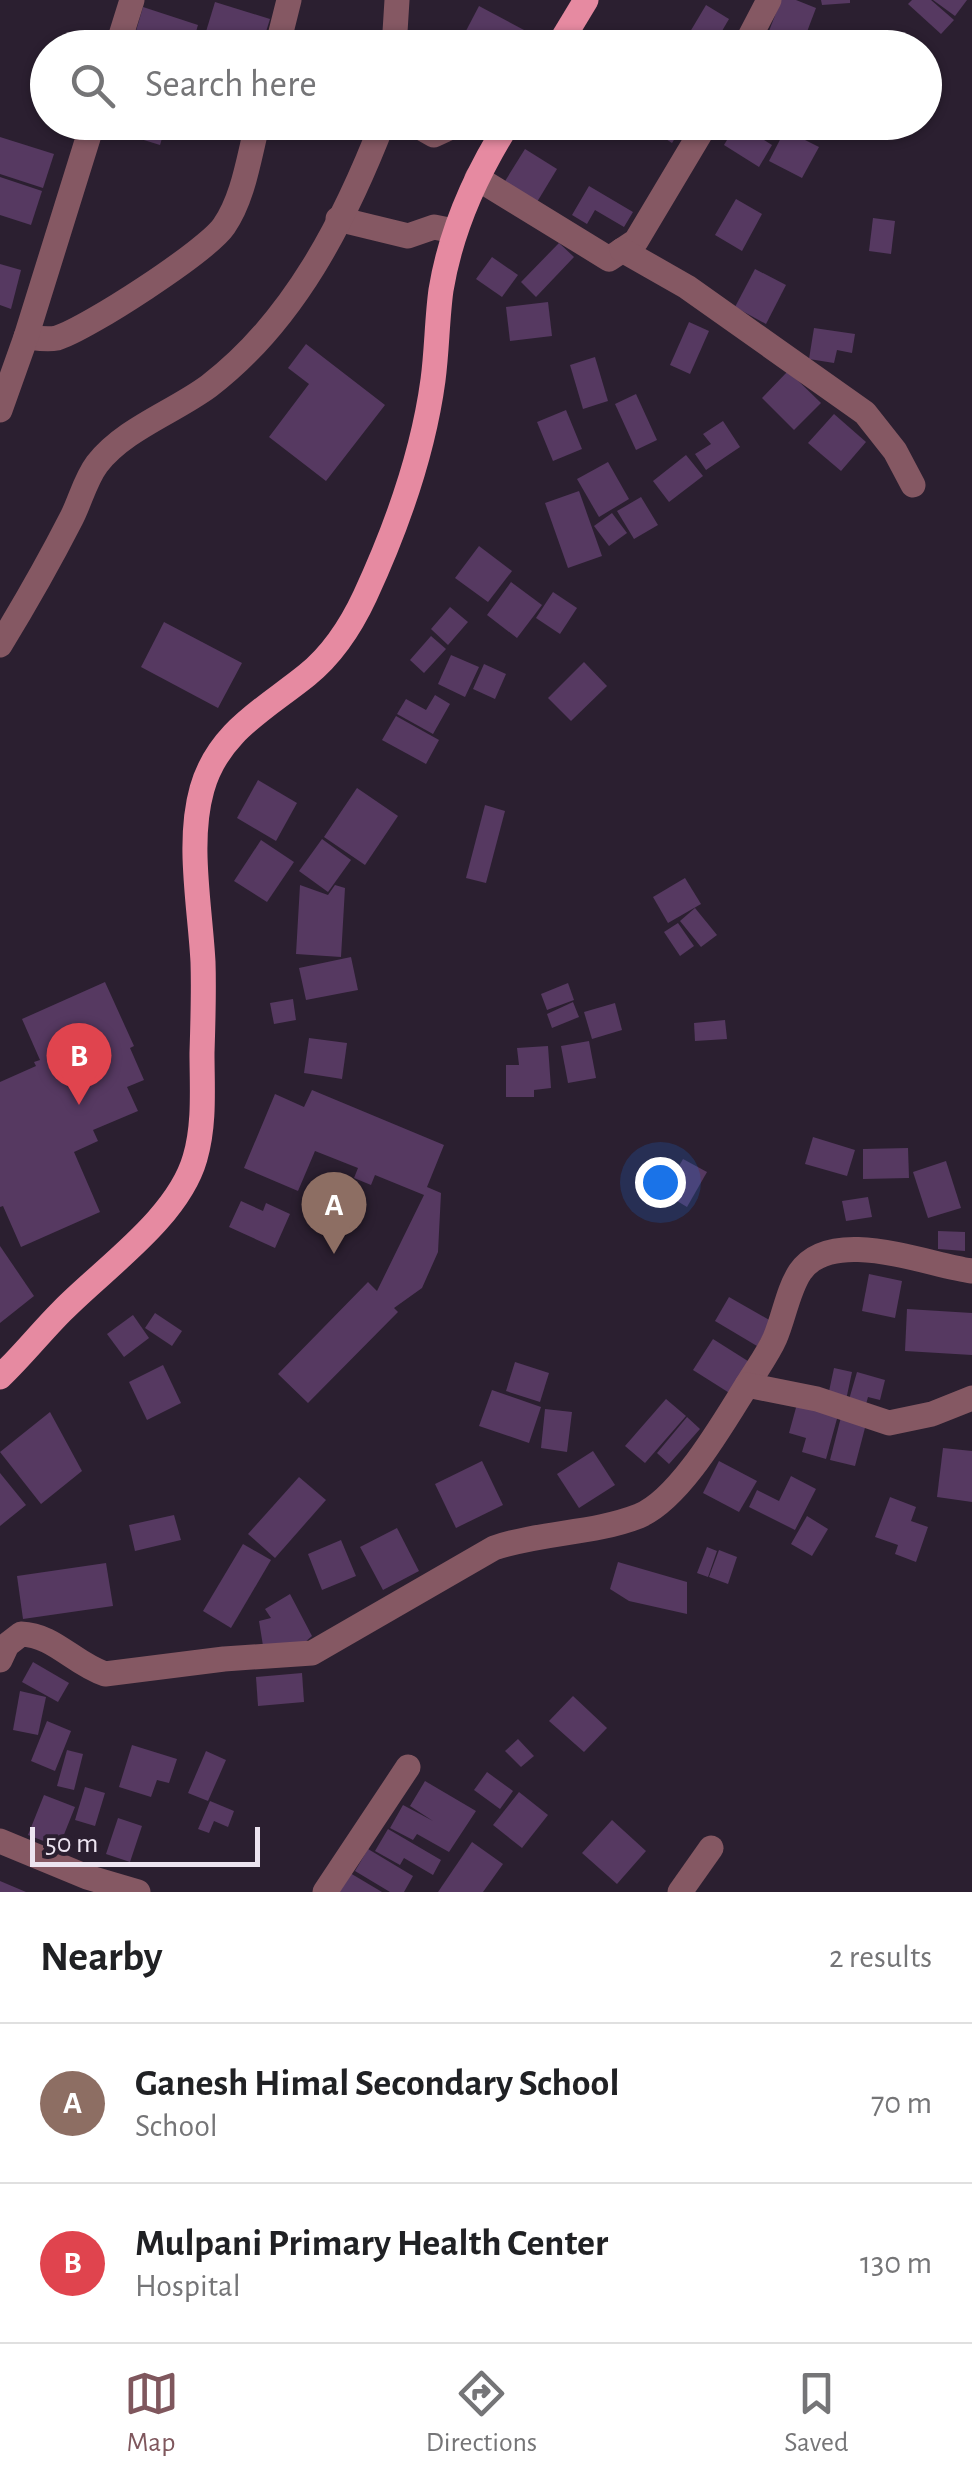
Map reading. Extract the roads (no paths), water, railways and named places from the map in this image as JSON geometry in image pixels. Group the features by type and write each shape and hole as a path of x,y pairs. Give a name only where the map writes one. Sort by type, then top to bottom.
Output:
{"main road":[{"path":"568,30 586,0"},
{"path":"0,1377 60,1312 155,1222 195,1160 202,1103 203,971 194,818 203,784 214,758 232,732 310,673 334,648 352,622 376,571 412,474 433,382 441,290 454,231 499,140"}],"street":[{"path":"123,30 132,0"},
{"path":"282,30 289,0"},
{"path":"395,30 397,0"},
{"path":"753,30 769,0"},
{"path":"0,410 87,140"},
{"path":"26,337 53,339 83,328 201,249 224,226 241,186 253,140"},
{"path":"0,645 96,466 112,449 240,361 305,282 364,172 376,140"},
{"path":"478,178 609,259 636,241 696,140"},
{"path":"338,218 408,236 434,227 454,231"},
{"path":"622,250 701,297 866,412 895,451 913,485"},
{"path":"0,1660 7,1645 21,1634 39,1635 88,1668 105,1674 312,1653 494,1548 643,1514 679,1483 747,1385 774,1342 800,1273 811,1261 860,1248 972,1271"},
{"path":"747,1385 817,1400 889,1423 932,1414 972,1398"},
{"path":"325,1892 408,1766"},
{"path":"0,1841 85,1885 138,1892"},
{"path":"680,1892 711,1848"}],"place":[{"name":"Mulpani Primary Health Center","path":"79,1105"},
{"name":"Ganesh Himal Secondary School","path":"334,1254"}]}
